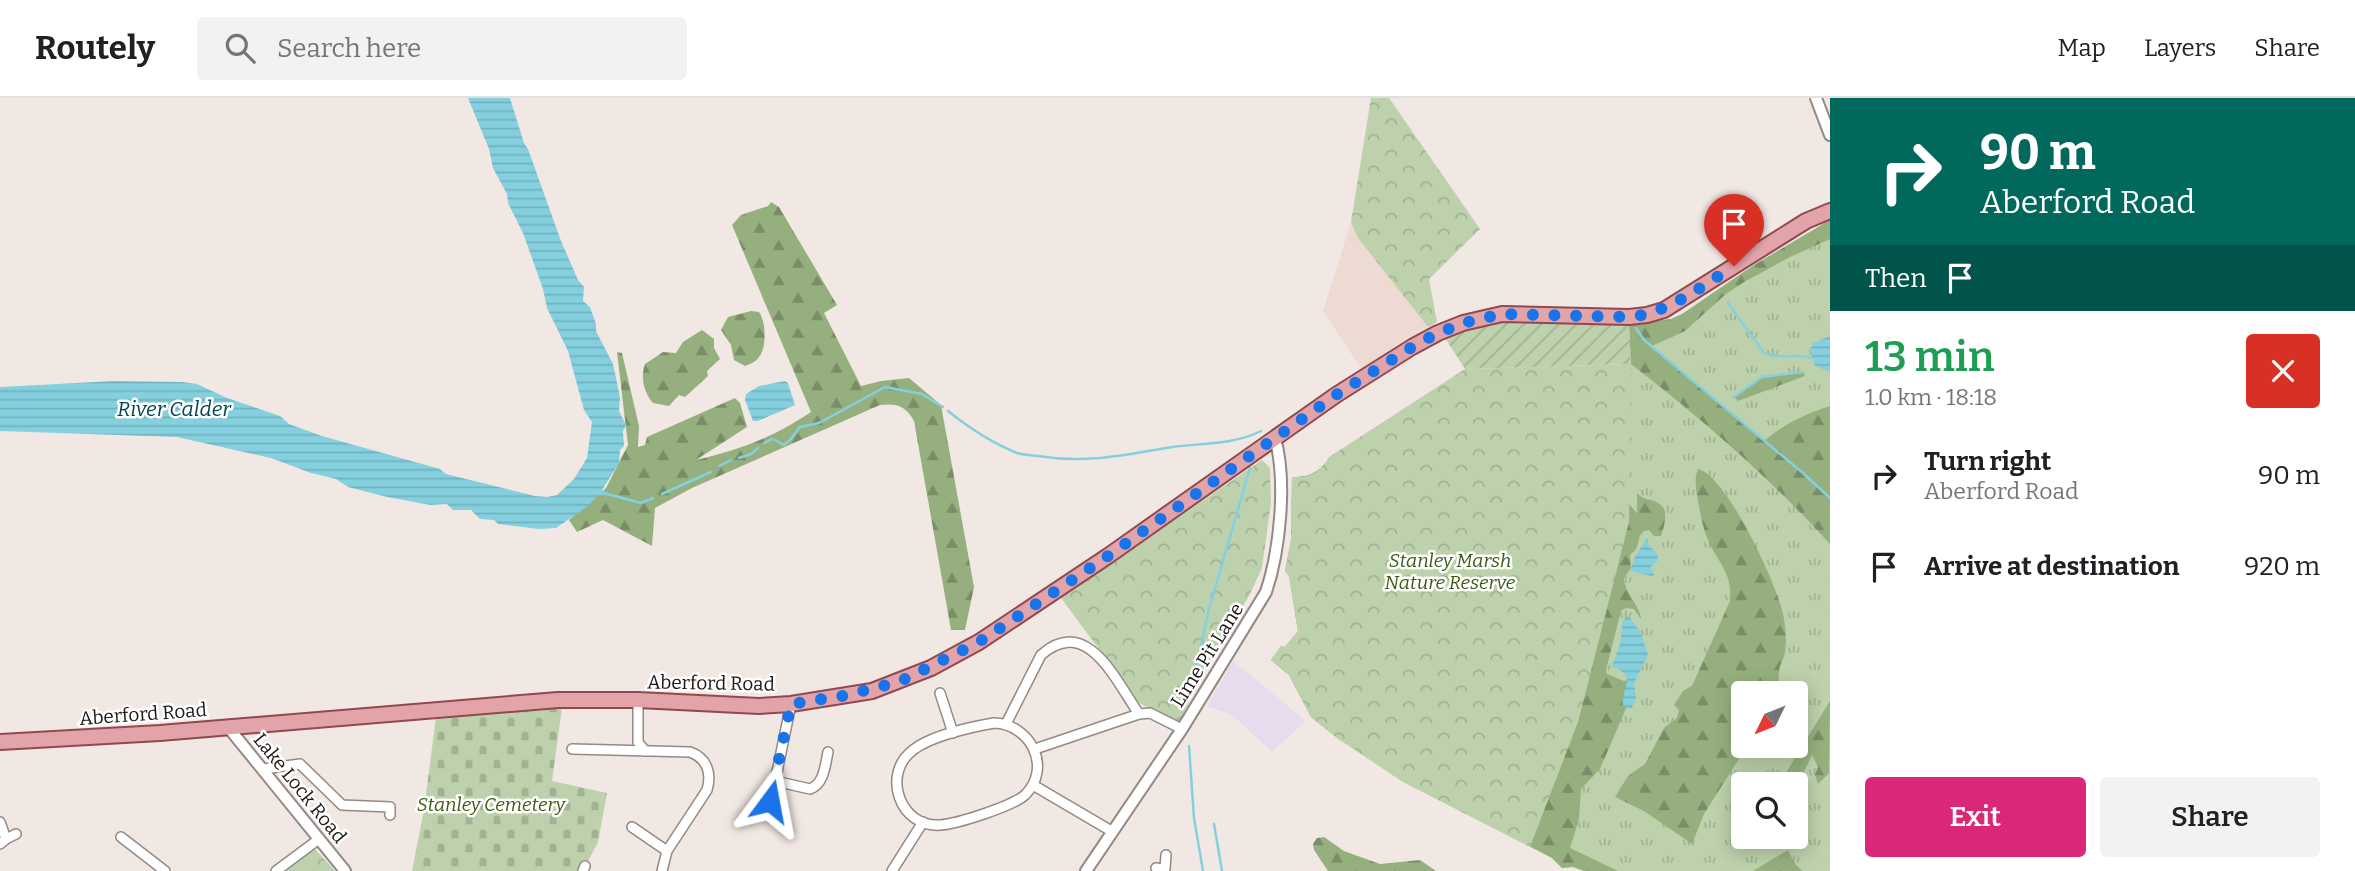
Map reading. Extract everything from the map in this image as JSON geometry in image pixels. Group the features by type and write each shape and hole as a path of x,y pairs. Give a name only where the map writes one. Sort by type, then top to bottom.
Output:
{"main road":[{"name":"Aberford Road","path":"0,742 228,727 558,700 638,700 759,706 791,704 872,691 899,682 979,642 1412,347 1463,323 1502,314 1647,316 1664,310 1806,221 1830,211"}],"street":[{"path":"1816,98 1826,113 1830,135"},
{"name":"Lime Pit Lane","path":"1077,871 1087,868 1182,729 1255,611 1269,582 1275,561 1279,523 1280,459 1275,438"},
{"path":"1006,724 1041,655 1049,648 1069,641 1083,644 1094,651 1139,714"},
{"path":"940,693 953,733"},
{"path":"638,700 638,741 645,751"},
{"path":"769,811 791,704"},
{"path":"1035,749 1139,714 1150,713 1182,729"},
{"path":"1006,724 1022,733 1035,749 1038,767 1033,785 1011,804 947,824 923,822 908,812 899,798 896,787 898,770 913,749 953,733 984,725 1006,724"},
{"name":"Lake Lock Road","path":"228,727 345,871"},
{"path":"572,750 695,754 703,760 710,779 707,790 667,850 662,871"},
{"path":"775,781 814,788 821,782 828,752"},
{"path":"263,769 300,764 342,805 390,807 390,815"},
{"path":"1033,785 1113,832"},
{"path":"0,822 3,841 16,834"},
{"path":"892,871 923,822"},
{"path":"630,826 667,850"},
{"path":"121,837 165,871"},
{"path":"276,871 319,839"},
{"path":"1162,869 1167,855"}],"shaded area":[{"path":"1351,222 1358,238 1428,327 1398,344 1362,370 1323,311"},
{"path":"1233,661 1306,721 1272,752 1231,714 1207,707"}],"green space":[{"path":"1371,98 1389,98 1480,229 1429,279 1437,322 1428,327 1358,238 1351,222"},
{"path":"771,202 779,207 837,305 824,313 861,386 909,378 941,405 974,587 965,630 951,630 914,421 908,412 896,405 880,405 692,488 655,508 652,546 603,520 577,532 569,520 606,488 628,445 617,352 622,353 639,426 638,447 645,445 647,437 735,398 740,403 747,427 696,460 756,442 811,412 732,225 741,215 768,206"},
{"path":"1830,220 1830,871 1584,871 1573,867 1562,868 1552,858 1530,847 1578,722 1631,364 1629,325 1671,319 1754,265"},
{"path":"1830,220 1830,239 1744,282 1726,294 1685,331 1652,346 1764,441 1795,420 1830,406 1830,544 1735,450 1631,364 1629,325 1671,319 1682,314 1754,265"},
{"path":"751,311 759,312 761,316 764,341 758,359 745,366 734,360 731,345 721,330 728,317"},
{"path":"1500,322 1629,325 1631,364 1465,369 1445,338 1475,326"},
{"path":"702,330 714,339 714,348 720,359 707,371 708,376 685,397 679,395 669,406 653,403 644,385 645,364 663,352 676,353 683,342"},
{"name":"Stanley Marsh Nature Reserve","path":"1631,364 1629,522 1578,722 1530,847 1405,783 1336,737 1311,717 1289,675 1271,660 1281,646 1285,647 1298,631 1289,576 1285,571 1291,540 1292,477 1304,477 1314,473 1329,457 1465,369"},
{"path":"1803,372 1805,376 1738,401 1734,397 1762,377"},
{"name":"Stanley Marsh Nature Reserve","path":"1342,450 1629,504 1637,513 1637,493 1655,501 1664,509 1661,536 1654,536 1649,530 1642,533 1630,556 1631,568 1624,578 1641,619 1634,609 1626,608 1621,611 1606,670 1607,674 1624,681 1633,680 1633,692 1600,769 1581,789 1579,819 1570,848 1618,871 1562,868 1552,858 1399,776 1405,783 1311,717 1289,675 1271,660 1281,646 1285,647 1298,631 1289,576 1285,571 1291,540 1292,477 1302,477 1315,472"},
{"path":"1262,460 1270,468 1271,503 1262,568 1250,594 1198,683 1179,723 1139,703 1061,598"},
{"path":"1698,469 1710,476 1737,511 1750,535 1780,604 1786,643 1779,681 1731,681 1731,758 1739,758 1704,814 1692,844 1644,811 1615,797 1628,776 1645,764 1664,728 1677,718 1679,710 1674,705 1683,691 1692,686 1730,601 1727,575 1708,540 1703,524 1696,476"},
{"name":"Stanley Cemetery","path":"563,700 552,781 607,793 598,842 583,871 412,871 424,810 437,709"},
{"path":"1830,701 1829,773 1818,784 1815,775 1818,767 1812,755 1804,772 1786,772 1795,758 1808,758 1808,737"},
{"path":"1324,837 1344,851 1380,864 1420,860 1436,871 1328,871 1313,844 1317,838"},
{"path":"314,848 335,871 281,871"},
{"path":"1788,850 1795,864 1803,871 1753,871"}],"water":[{"name":"River Calder","path":"468,98 510,98 561,241 578,280 584,287 583,301 590,307 596,331 613,364 620,397 619,411 626,425 619,463 602,490 608,493 607,496 598,495 588,506 556,528 539,529 498,524 494,520 480,519 471,510 453,510 447,504 430,505 387,497 348,487 336,479 271,458 177,437 0,431 0,387 114,381 182,382 197,384 227,398 280,416 289,424 322,436 440,469 446,474 535,496 557,495 574,479 587,458 592,422 584,410 568,351 547,308 523,233 493,168 489,149"},
{"path":"1830,336 1830,372 1815,366 1810,351 1813,343"},
{"path":"785,381 795,405 753,421 745,400 746,394 759,386"},
{"path":"1647,538 1650,547 1658,554 1657,562 1651,566 1652,576 1630,571"},
{"path":"1628,615 1641,633 1648,655 1634,683 1636,698 1631,709 1623,706 1627,684 1625,674 1612,667 1620,644 1623,621"}],"waterway":[{"path":"1728,303 1764,353 1811,358"},
{"path":"1636,328 1644,340 1830,498"},
{"path":"1734,397 1762,377 1803,372"},
{"path":"775,440 784,445 800,427 819,423 885,387 922,394 943,407"},
{"path":"948,411 981,434 1017,453 1056,458 1105,458 1217,443 1240,439 1261,431"},
{"path":"764,443 772,439"},
{"path":"739,458 758,448"},
{"path":"719,466 731,460"},
{"path":"1193,683 1209,609 1250,468"},
{"path":"662,494 711,472"},
{"path":"607,494 641,503 653,498"},
{"path":"1189,746 1194,818 1203,871"},
{"path":"1214,824 1222,871"}],"route":[{"path":"770,801 791,704 872,691 931,668 979,642 1108,556 1336,395 1412,347 1463,323 1502,314 1647,316 1664,310 1734,266"}]}
